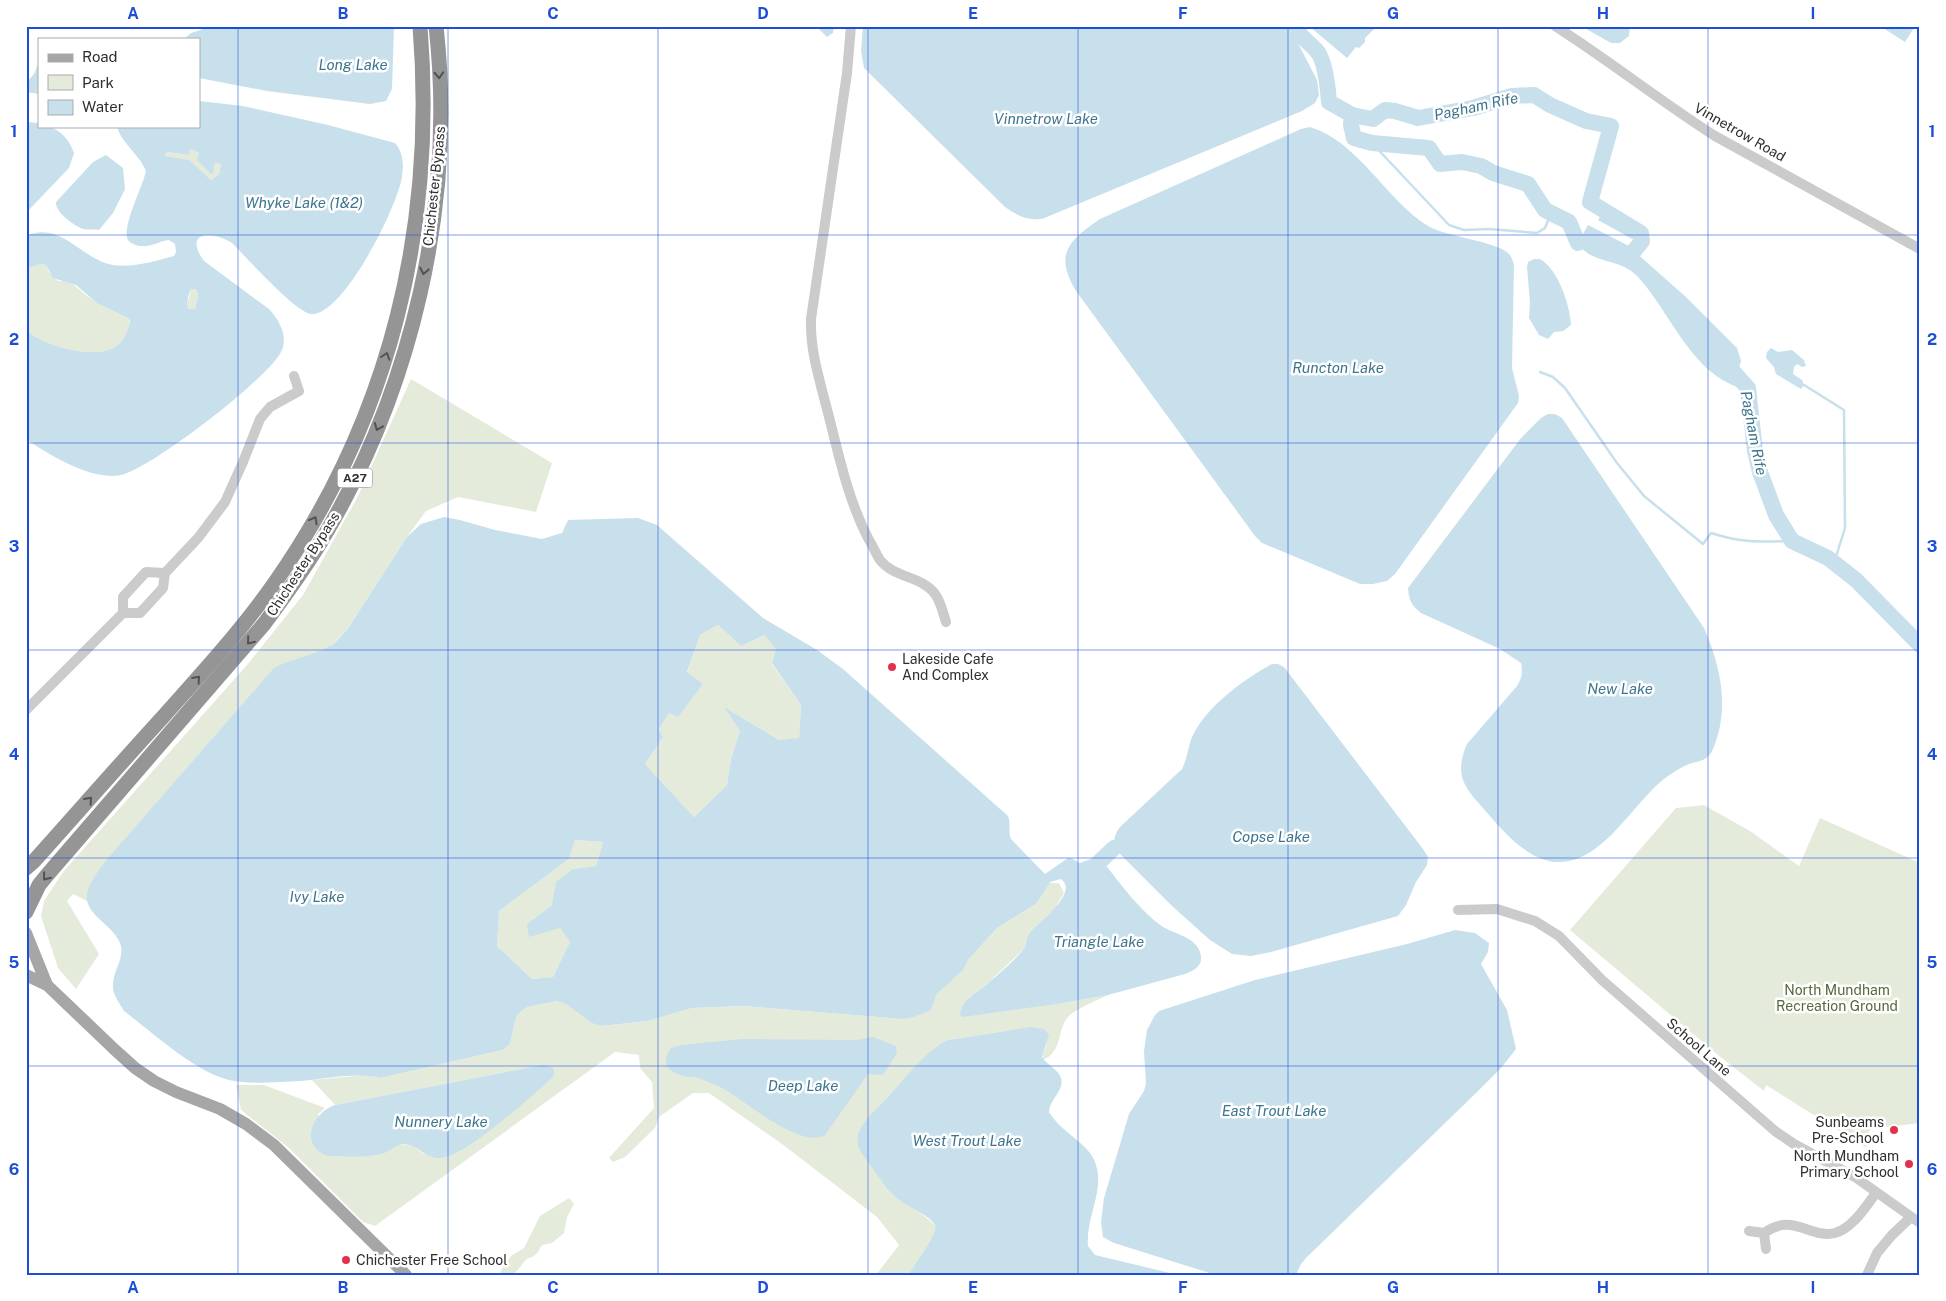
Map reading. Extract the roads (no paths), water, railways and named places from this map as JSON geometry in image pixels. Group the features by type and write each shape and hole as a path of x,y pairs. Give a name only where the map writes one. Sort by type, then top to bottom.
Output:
{"highway":[{"name":"Chichester Bypass","path":"26,868 220,653 249,616 275,582 305,536 351,449 366,414 391,342 411,251 422,174 424,138 424,71 420,26"},
{"name":"Chichester Bypass","path":"26,912 39,885 233,662 294,584 320,542 366,455 405,350 416,310 428,249 440,142 440,96 436,26"}],"main road":[{"path":"26,933 47,985"},
{"path":"26,975 47,985 114,1049 154,1081 176,1092 220,1109 246,1124 274,1144 406,1275"}],"street":[{"path":"851,26 848,73 835,147 811,319 812,351 850,498 863,528 880,560 887,567 926,586 934,592 939,600 946,622"},
{"name":"Vinnetrow Road","path":"1555,26 1586,45 1684,116 1715,136 1920,249"},
{"path":"123,613 140,613 163,588 165,573 198,538 225,502 244,462 260,419 270,407 299,392 294,376"},
{"path":"26,710 123,613 123,597 146,572 165,573"},
{"name":"School Lane","path":"1458,910 1497,909 1535,921 1559,936 1602,980 1776,1130 1794,1144 1855,1178 1916,1220"},
{"path":"1749,1231 1764,1233 1778,1226 1788,1225 1834,1233 1847,1226 1862,1212 1876,1193"},
{"path":"1867,1275 1877,1253 1892,1235 1916,1220"},
{"path":"1764,1233 1766,1249"}],"water":[{"name":"Long Lake","path":"212,26 394,26 392,89 386,101 370,104 267,91 200,78 200,38 185,38 191,33"},
{"path":"816,26 834,26 833,33 827,37"},
{"name":"Vinnetrow Lake","path":"863,26 1289,26 1317,80 1319,95 1315,103 1302,111 1042,219 1031,219 1018,215 1005,207 864,68 861,51"},
{"path":"1309,26 1377,26 1365,38 1365,42 1359,48 1356,47 1347,58"},
{"path":"1581,26 1630,26 1629,36 1620,43 1611,43"},
{"path":"1880,26 1915,26 1905,42"},
{"path":"38,64 38,94 26,92 26,83 34,74"},
{"name":"Whyke Lake (1&2)","path":"200,101 243,106 328,125 395,143 400,150 403,163 399,190 380,233 353,279 338,298 324,310 311,314 294,304 232,243 216,236 208,235 198,239 198,251 204,261 273,313 282,328 284,344 282,350 273,363 256,380 208,421 136,469 121,475 110,476 97,474 71,465 26,439 26,330 34,336 56,346 82,352 95,352 106,351 118,345 125,336 130,321 128,318 97,303 76,285 53,278 46,265 41,264 26,269 26,236 39,232 50,233 61,237 102,262 113,265 136,265 174,256 176,252 175,244 169,240 140,246 128,240 127,226 146,171 118,128 200,128","holes":["191,149 199,153 197,160 210,173 213,174 215,163 221,164 219,174 211,180 189,160 165,156 167,152 189,155","191,289 197,290 198,297 195,309 187,309"]},
{"path":"26,122 38,123 38,128 51,128 61,133 69,142 74,153 69,168 26,213"},
{"name":"Runcton Lake","path":"1310,127 1327,134 1343,145 1358,158 1399,202 1428,226 1505,250 1510,255 1514,265 1512,368 1519,396 1518,403 1395,574 1387,581 1373,584 1360,584 1262,543 1255,536 1076,291 1066,267 1065,258 1068,249 1080,234 1100,219 1301,129"},
{"path":"106,155 123,168 125,189 113,213 99,230 83,229 61,214 56,206 56,202 93,162"},
{"path":"1604,211 1641,233 1642,241 1634,251 1686,297 1737,348 1741,361 1739,375 1744,383 1741,388 1723,380 1694,355 1660,305 1636,275 1621,266 1597,258 1583,250 1578,243 1588,225 1629,246 1634,240 1598,220"},
{"path":"1540,259 1546,264 1557,279 1562,288 1570,317 1571,325 1563,331 1554,332 1548,339 1539,335 1529,318 1530,303 1527,267 1528,262"},
{"path":"1771,348 1778,352 1792,350 1804,360 1806,366 1802,367 1797,364 1794,367 1793,374 1802,380 1804,385 1801,389 1776,374 1774,367 1766,358 1767,352"},
{"name":"New Lake","path":"1548,414 1555,414 1562,418 1704,628 1719,673 1722,703 1718,734 1709,756 1685,766 1664,779 1614,832 1590,853 1562,862 1538,858 1517,844 1472,795 1465,784 1461,771 1467,744 1517,686 1522,675 1521,663 1500,649 1421,613 1411,602 1408,588 1521,438 1541,418"},
{"name":"Ivy Lake","path":"444,517 495,530 542,539 562,533 568,520 638,518 657,525 763,618 817,650 843,669 1008,816 1011,839 1045,874 1068,858 1085,866 1098,859 1102,860 1151,918 1164,927 1188,938 1197,946 1201,957 1200,964 1193,971 1185,974 1108,995 963,1017 960,1015 961,1009 967,1001 1020,953 1025,947 1029,934 1061,900 1065,892 1065,885 1061,879 1050,882 1036,904 997,928 968,960 963,970 937,994 931,1010 914,1017 902,1019 744,1006 692,1008 648,1021 602,1026 592,1023 566,1004 557,1001 527,1007 518,1014 510,1044 503,1050 380,1078 351,1076 265,1083 229,1080 202,1069 124,1011 113,990 114,976 121,956 121,946 114,933 92,912 89,906 87,895 90,884 107,859 274,668 326,648 347,630 407,537 421,524","holes":["718,625 741,646 765,635 776,649 772,663 801,705 799,738 779,740 724,707 740,731 731,759 727,785 694,817 645,764 663,737 659,729 669,713 678,717 703,684 687,672 700,635","575,840 603,842 596,866 573,869 556,882 552,905 527,924 529,937 560,928 570,942 553,977 532,979 497,946 499,911 569,859"]},
{"name":"Copse Lake","path":"1272,664 1284,667 1428,857 1427,865 1416,882 1406,905 1398,916 1251,956 1232,954 1210,940 1172,906 1114,848 1114,843 1120,827 1182,769 1192,737 1209,713 1239,685"},
{"name":"East Trout Lake","path":"1455,930 1475,933 1489,943 1488,952 1481,964 1507,1010 1516,1049 1501,1068 1476,1093 1306,1258 1296,1275 1216,1275 1114,1243 1103,1237 1101,1222 1104,1198 1129,1114 1144,1091 1146,1084 1144,1051 1147,1030 1159,1011 1255,980 1407,944"},
{"name":"West Trout Lake","path":"1031,1027 1044,1029 1049,1035 1042,1057 1057,1072 1062,1082 1059,1091 1051,1103 1049,1112 1090,1153 1096,1164 1098,1187 1090,1222 1088,1246 1095,1255 1178,1275 908,1275 933,1235 935,1225 924,1215 897,1198 884,1184 859,1148 857,1141 862,1127 872,1113 916,1066 932,1051 948,1040"},
{"name":"Deep Lake","path":"873,1037 896,1046 897,1053 883,1075 868,1074 825,1135 814,1138 801,1136 787,1130 720,1087 698,1078 676,1074 666,1064 671,1048 681,1045 743,1039 856,1040"},
{"name":"Nunnery Lake","path":"542,1065 550,1066 553,1069 553,1077 481,1137 451,1155 435,1158 405,1144 375,1155 328,1156 313,1145 311,1138 315,1122 327,1109 335,1105"}],"waterway":[{"name":"Pagham Rife","path":"1296,26 1300,34 1316,50 1322,60 1329,102 1352,115 1351,125 1354,138 1372,143 1429,148 1440,164 1462,162 1481,166 1493,173 1528,184 1545,210 1569,222 1578,243"},
{"name":"Pagham Rife","path":"1352,115 1373,119 1385,110 1418,118 1473,108 1512,96 1534,95 1550,105 1586,121 1611,126 1590,202 1641,233 1642,241 1630,256"},
{"path":"1372,143 1449,225 1464,230 1489,229 1537,233 1545,228 1551,213"},
{"name":"Pagham Rife","path":"1729,367 1748,388 1755,451 1760,472 1776,515 1792,541 1828,558 1856,580 1920,645"},
{"path":"1540,372 1553,377 1565,388 1617,463 1644,496 1703,544 1711,533 1761,542 1792,541"},
{"path":"1804,385 1844,410 1845,528 1834,563"},
{"path":"1084,870 1095,866 1114,848"}],"place":[{"name":"Lakeside Cafe And Complex","path":"892,667"},
{"name":"Sunbeams Pre-School","path":"1894,1130"},
{"name":"North Mundham Primary School","path":"1909,1164"},
{"name":"Chichester Free School","path":"346,1260"}],"water label":[{"name":"Triangle Lake","path":"1099,941"}],"park label":[{"name":"North Mundham Recreation Ground","path":"1837,998"}]}
